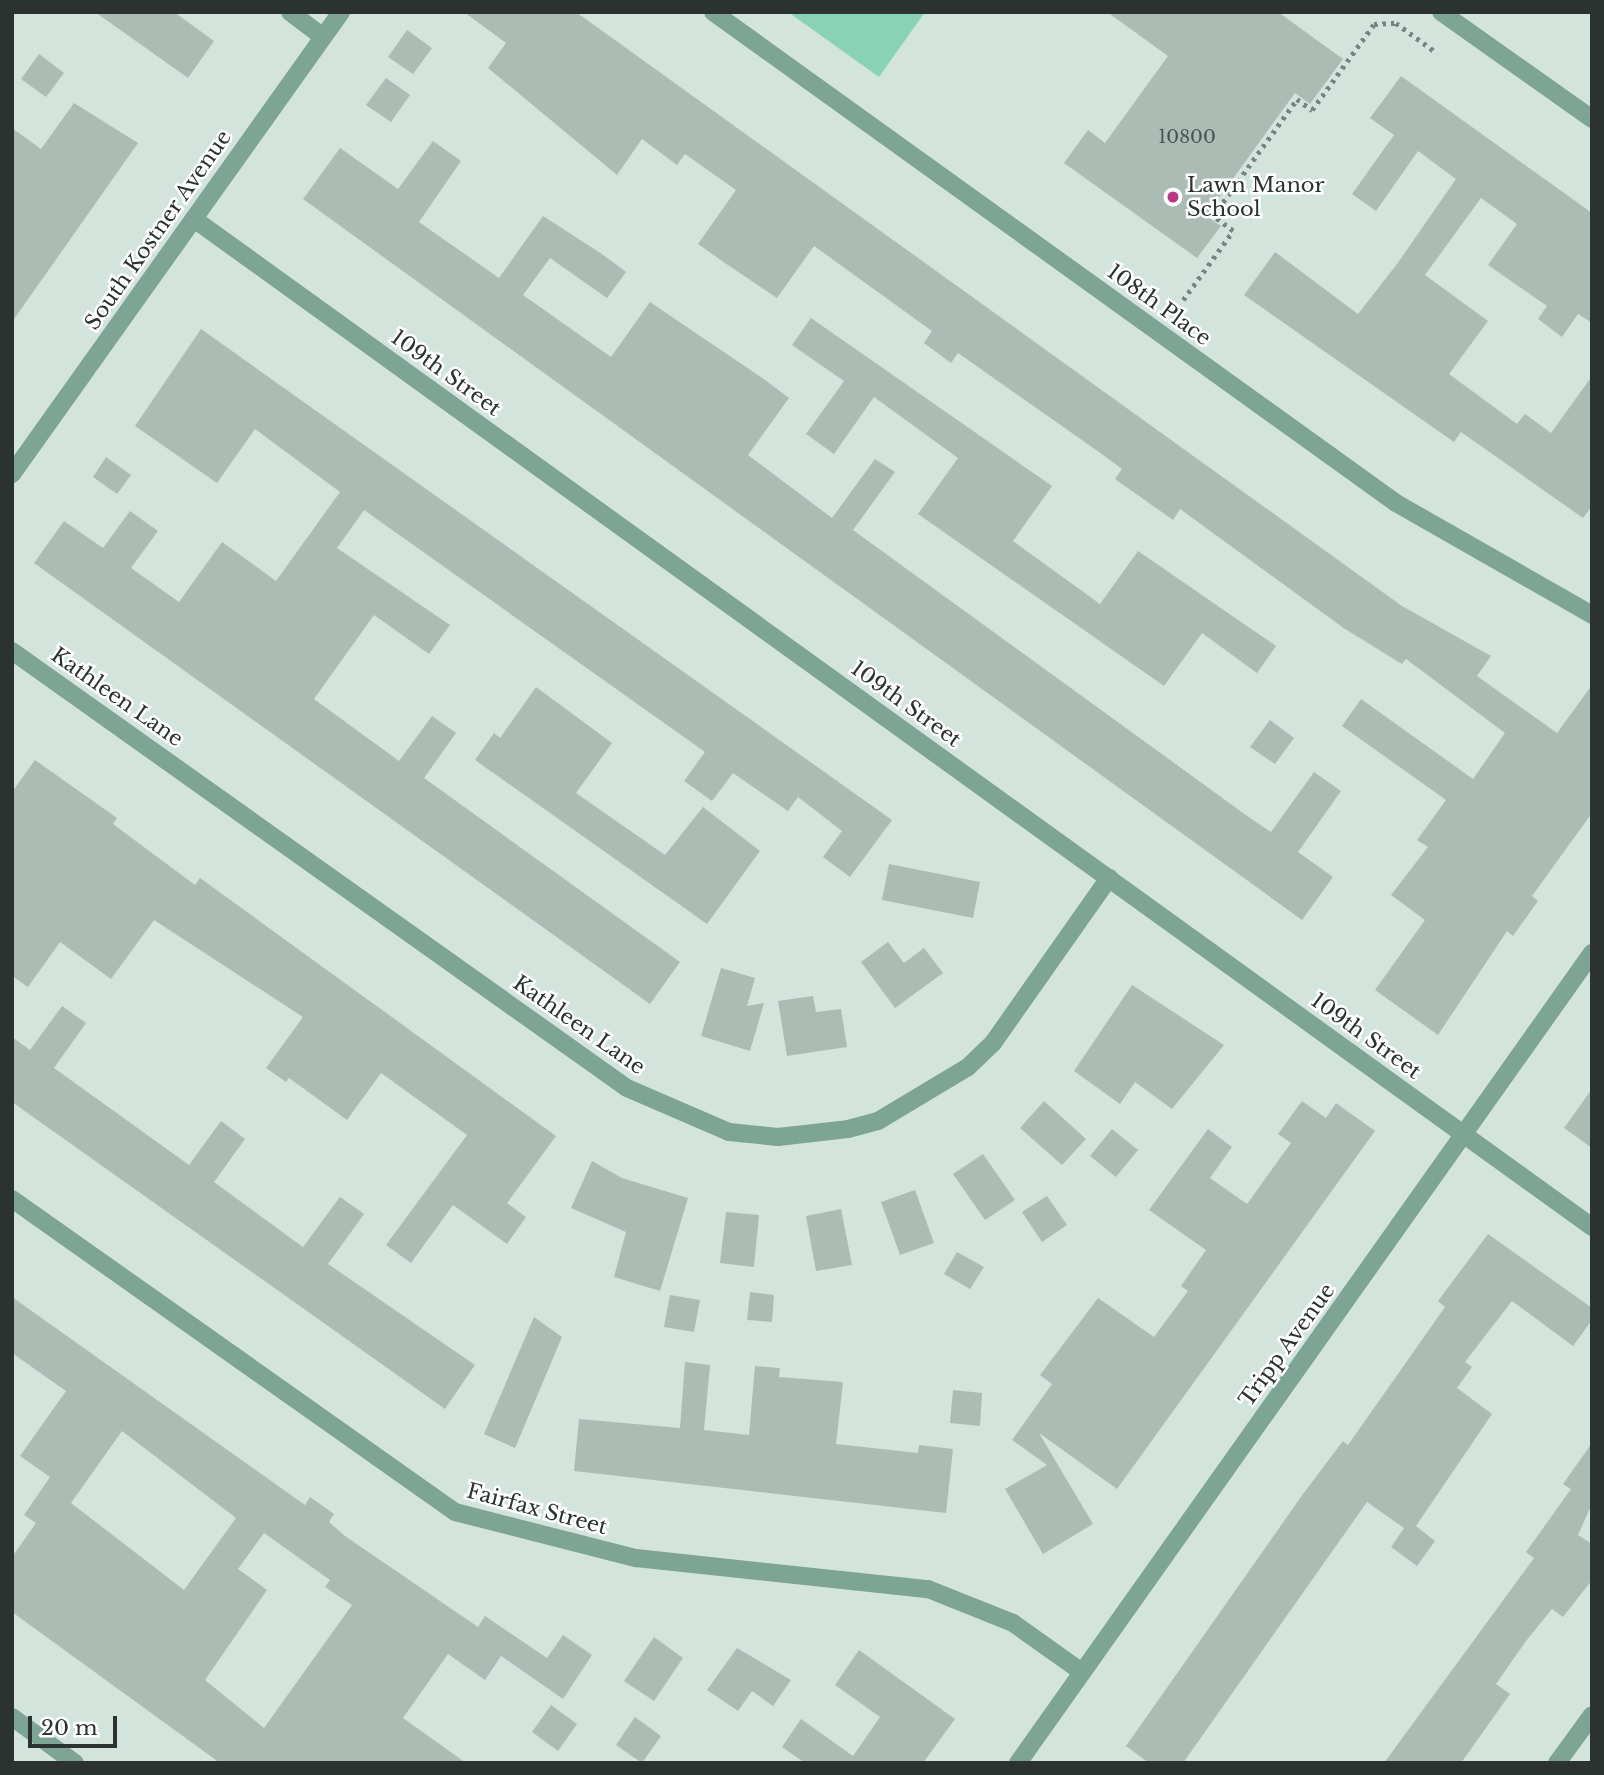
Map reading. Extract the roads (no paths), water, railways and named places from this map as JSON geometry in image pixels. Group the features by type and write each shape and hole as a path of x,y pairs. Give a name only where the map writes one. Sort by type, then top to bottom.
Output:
{"street":[{"path":"290,12 323,37"},
{"name":"South Kostner Avenue","path":"12,474 341,12"},
{"name":"108th Place","path":"713,12 1396,503 1592,615"},
{"path":"1441,12 1592,120"},
{"name":"109th Street","path":"194,219 1592,1227"},
{"name":"Kathleen Lane","path":"12,651 626,1088 729,1132 778,1137 848,1129 878,1121 968,1067 993,1043 1109,878"},
{"name":"Tripp Avenue","path":"1018,1763 1592,953"},
{"name":"Fairfax Street","path":"12,1199 455,1512 636,1558 928,1589 1004,1618 1082,1672"},
{"path":"1557,1763 1592,1715"},
{"path":"12,1717 75,1763"}],"place":[{"name":"Lawn Manor School","path":"1173,197"}]}
